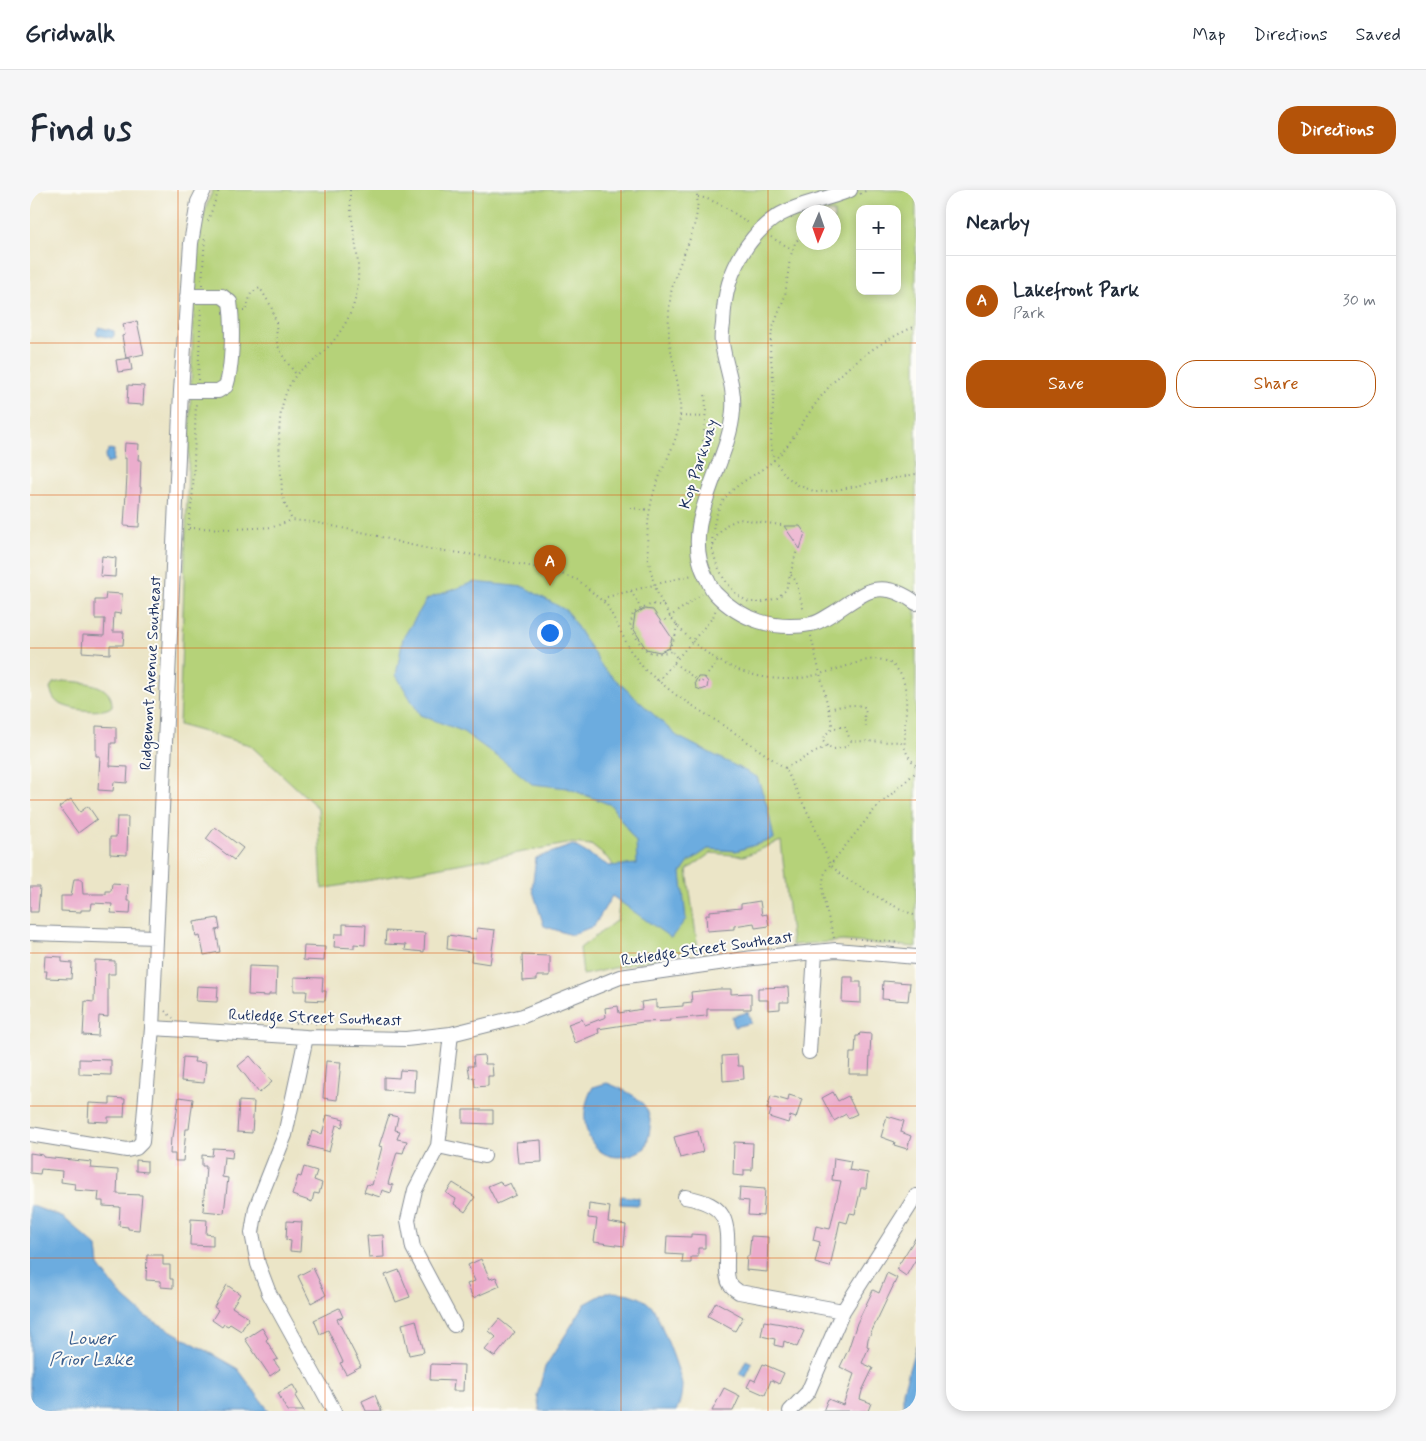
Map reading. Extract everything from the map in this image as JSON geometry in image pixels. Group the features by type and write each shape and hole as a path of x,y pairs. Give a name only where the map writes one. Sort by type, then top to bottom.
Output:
{"street":[{"name":"Ridgemont Avenue Southeast","path":"30,1134 127,1150 136,1148 142,1142 152,1028 181,392 194,296 192,243 198,202 204,190"},
{"name":"Kop Parkway","path":"850,190 798,205 774,216 748,244 735,266 725,293 722,341 734,409 728,440 700,518 698,545 700,566 714,592 736,611 760,623 789,627 813,624 873,590 895,590 916,603"},
{"path":"181,392 218,391 226,386 228,380 232,315 230,302 222,296 194,296"},
{"path":"30,933 156,937"},
{"name":"Rutledge Street Southeast","path":"152,1028 406,1039 451,1034 523,1016 620,977 753,958 815,952 835,944 916,957"},
{"path":"809,1052 815,952"},
{"path":"451,1034 438,1146 415,1190 408,1220 413,1248 454,1325"},
{"path":"306,1036 285,1135 256,1208 252,1232 258,1264 268,1293 334,1411"},
{"path":"438,1146 484,1156"},
{"path":"790,1411 808,1392 844,1311 916,1196"},
{"path":"684,1197 703,1200 718,1209 728,1227 727,1271 730,1284 739,1292 844,1311"}],"path":[{"path":"206,225 219,190"},
{"path":"292,520 284,504 282,494 280,413 287,391 296,374 317,358 336,337 353,305 358,288 359,264 350,190"},
{"path":"696,190 699,203 695,224 677,270 671,294 669,337 681,397 680,416 674,440 655,488 650,510 647,532 648,555 654,584 664,606 677,625 704,652 731,668 777,678 800,678 845,667 862,660 878,659 894,665 903,676 906,687 904,742 905,748 916,766"},
{"path":"698,197 724,208 793,250"},
{"path":"187,534 193,492 197,392 194,296 206,234"},
{"path":"796,242 790,258 785,296 772,330 770,349 774,386 771,444 774,460 786,476 798,485 816,492 831,491 916,474"},
{"path":"242,312 246,311 250,293 260,288 271,306 276,322 277,344 284,358 296,374"},
{"path":"797,550 786,590 777,598 762,602 749,602 737,595 724,579 712,548 714,524 721,503 737,487 774,460 790,443 817,401 837,377 873,348 916,326"},
{"path":"703,441 706,417 705,392"},
{"path":"680,416 706,417"},
{"path":"630,508 650,510"},
{"path":"712,548 717,536 726,524 739,519 781,525"},
{"path":"188,528 236,529 273,527 292,520 313,522 371,534 428,549 469,554 553,571 578,580 604,601 630,650 645,670 676,695 785,768 809,814 830,864 843,878 916,916"},
{"path":"604,601 607,597 654,584 694,575 697,576"},
{"path":"791,575 796,580 833,728"},
{"path":"661,623 724,579"},
{"path":"631,591 641,609"},
{"path":"664,606 652,604 633,613 630,627 643,649 657,654 672,651"},
{"path":"658,681 713,616 717,606"},
{"path":"677,625 675,637 669,648 678,659"},
{"path":"674,663 701,683 718,661"},
{"path":"829,709 844,705 864,707 866,727"},
{"path":"845,726 850,741 846,747 834,749 827,746 823,740 826,733 833,728 845,726"},
{"path":"850,741 904,742"},
{"path":"785,768 827,746"},
{"path":"835,944 823,894 822,880 830,864 876,809 916,772"},
{"path":"850,938 908,943"},
{"path":"825,939 835,944"},
{"path":"164,1005 165,1011 172,1018"},
{"path":"227,1019 336,1025"}],"green space":[{"path":"213,190 916,190 916,947 843,941 792,945 781,841 744,856 711,853 687,870 698,949 583,975 580,948 617,920 619,904 618,875 610,860 591,845 572,843 322,889 318,808 250,745 179,725 194,302 198,245 203,217"},
{"path":"63,681 86,683 101,688 111,698 112,706 108,709 93,711 74,709 59,703 54,699 50,689 53,683"}],"water":[{"path":"99,327 114,331 114,336 112,338 98,335 96,333"},
{"path":"109,449 114,450 113,461 107,464 105,456"},
{"path":"474,582 524,587 567,611 603,668 677,736 757,777 767,805 774,839 736,851 708,849 689,862 681,873 686,919 671,938 612,896 594,926 571,935 544,926 532,888 536,858 573,845 609,866 637,864 636,842 611,805 567,788 532,784 462,731 420,715 396,675 403,638 427,599"},
{"path":"748,1012 751,1023 734,1027 732,1017"},
{"path":"607,1083 638,1099 649,1114 649,1135 645,1148 628,1156 614,1157 602,1152 593,1143 587,1131 585,1117 587,1102 593,1087"},
{"path":"621,1196 639,1198 639,1205 620,1204"},
{"name":"Lower Prior Lake","path":"30,1205 64,1218 97,1247 99,1266 119,1293 145,1316 238,1369 269,1411 30,1411"},
{"path":"607,1292 638,1297 653,1308 681,1379 681,1395 676,1411 540,1411 537,1396 545,1367 585,1304"},
{"path":"916,1345 916,1411 903,1411 903,1391"},
{"path":"746,1360 752,1363 746,1377 739,1374"}],"building":[{"path":"137,321 144,354 126,358 122,336 125,335 123,324"},
{"path":"130,358 132,370 118,372 116,360"},
{"path":"128,385 144,386 143,405 127,404"},
{"path":"125,443 139,444 138,460 141,460 141,487 139,527 124,526 127,476 126,458 124,458"},
{"path":"784,526 800,526 805,533 800,549"},
{"path":"102,556 116,558 115,577 100,576"},
{"path":"106,593 122,594 121,614 114,613 113,632 124,632 123,645 110,645 110,654 82,652 83,635 104,636 105,619 95,619 95,600 105,600"},
{"path":"644,609 653,610 672,638 669,648 660,652 646,649 633,628 635,614"},
{"path":"698,677 704,677 708,682 707,688 701,690 696,688 695,682"},
{"path":"96,726 116,727 116,743 111,743 110,766 128,767 127,783 114,782 113,791 98,790 100,756 96,756"},
{"path":"71,799 80,812 88,806 97,819 78,833 59,807"},
{"path":"117,817 128,817 127,855 110,854 110,837 116,837"},
{"path":"215,827 243,848 234,860 206,839"},
{"path":"74,879 82,879 83,894 106,894 106,891 111,891 112,883 128,884 127,901 131,901 130,914 111,913 112,904 92,903 91,910 81,910 81,912 61,911 61,896 71,896"},
{"path":"30,887 40,887 38,912 30,912"},
{"path":"760,901 762,915 767,914 769,926 755,928 754,923 734,926 734,929 707,931 706,915 709,915 709,911 741,908 741,904"},
{"path":"218,918 220,929 216,930 220,952 204,955 200,936 196,937 194,922"},
{"path":"343,924 366,925 365,945 354,944 354,948 334,947 335,934 343,934"},
{"path":"477,928 495,930 490,964 471,961 472,952 447,949 448,935 476,939"},
{"path":"386,931 425,933 424,952 405,950 406,945 385,944"},
{"path":"304,946 325,947 324,961 303,960"},
{"path":"522,955 550,956 550,976 537,976 537,980 523,981"},
{"path":"45,956 62,957 62,962 72,963 71,979 46,978 47,971 44,971"},
{"path":"95,960 115,961 115,974 108,974 108,1017 99,1016 98,1036 83,1035 85,1001 94,1002"},
{"path":"249,966 277,967 276,994 269,994 269,996 248,995"},
{"path":"294,977 323,978 322,991 326,991 325,1001 306,1000 307,991 294,991"},
{"path":"843,977 853,977 853,982 861,982 861,1003 842,1002"},
{"path":"883,981 910,983 908,1001 882,999"},
{"path":"197,986 218,987 217,1002 196,1001"},
{"path":"788,987 789,1002 780,1002 780,1009 768,1010 768,1000 758,1000 758,988"},
{"path":"731,989 731,994 751,993 751,1009 707,1009 707,1016 670,1019 670,1021 643,1022 598,1029 599,1033 575,1043 568,1024 582,1019 585,1025 606,1017 605,1008 618,1006 619,1013 642,1009 641,1002 656,1000 656,1008 683,1006 683,1003 692,1002 691,992"},
{"path":"860,1033 871,1034 869,1074 849,1074 850,1053 855,1053 856,1036 859,1036"},
{"path":"484,1055 485,1064 492,1064 493,1076 488,1076 488,1086 475,1087 474,1077 470,1078 468,1066 474,1066 473,1056"},
{"path":"737,1055 738,1066 743,1066 744,1079 723,1081 722,1056"},
{"path":"250,1056 272,1082 259,1093 238,1066"},
{"path":"183,1057 195,1058 194,1062 206,1063 204,1083 181,1081"},
{"path":"79,1059 111,1060 111,1075 79,1074"},
{"path":"326,1061 341,1062 337,1100 323,1098"},
{"path":"400,1070 415,1071 414,1092 384,1090 384,1077 399,1078"},
{"path":"833,1092 838,1101 848,1096 857,1114 848,1118 846,1114 834,1121 822,1098"},
{"path":"789,1095 802,1099 796,1118 790,1116 788,1123 769,1117 771,1110 767,1109 771,1096 788,1101"},
{"path":"179,1097 193,1099 189,1129 186,1129 183,1161 175,1161 175,1154 170,1154 171,1137 173,1137"},
{"path":"110,1098 125,1099 124,1117 108,1117 108,1122 88,1121 89,1103 110,1104"},
{"path":"239,1101 254,1102 252,1133 237,1132"},
{"path":"463,1110 493,1110 493,1124 463,1123"},
{"path":"327,1115 344,1119 342,1127 336,1125 329,1152 308,1146 312,1131 322,1134"},
{"path":"389,1115 398,1117 395,1130 400,1131 397,1139 407,1141 403,1153 397,1152 388,1184 393,1185 391,1193 382,1190 380,1197 364,1192 367,1184 372,1185 382,1147 379,1146"},
{"path":"887,1116 904,1121 901,1132 911,1136 907,1149 894,1145 895,1142 881,1137"},
{"path":"698,1131 703,1152 680,1158 674,1137"},
{"path":"541,1140 542,1162 518,1163 516,1142"},
{"path":"734,1142 753,1143 752,1170 744,1170 744,1176 733,1175"},
{"path":"213,1148 233,1149 232,1158 224,1157 222,1177 228,1178 224,1213 203,1211 206,1166 202,1166 202,1155 212,1156"},
{"path":"30,1153 43,1155 43,1157 92,1162 91,1168 118,1170 117,1194 142,1195 139,1230 119,1226 120,1207 103,1206 103,1201 98,1201 99,1192 74,1190 75,1184 61,1182 62,1171 41,1169 40,1174 30,1173"},
{"path":"834,1158 851,1161 849,1170 868,1173 866,1188 861,1188 855,1214 850,1213 847,1223 840,1221 830,1267 815,1263 820,1242 813,1240 816,1226 830,1229 841,1181 832,1180"},
{"path":"136,1160 147,1161 147,1172 136,1171"},
{"path":"304,1167 317,1171 314,1180 322,1183 319,1194 314,1193 312,1202 292,1195 298,1176 301,1177"},
{"path":"500,1181 503,1186 510,1183 516,1195 497,1204 488,1186"},
{"path":"453,1183 475,1197 465,1212 454,1204 456,1199 446,1193"},
{"path":"740,1187 765,1189 763,1216 748,1215 749,1201 739,1200"},
{"path":"589,1204 610,1207 608,1222 626,1225 624,1246 594,1242 597,1219 588,1218"},
{"path":"191,1219 207,1220 206,1234 213,1235 213,1246 190,1245"},
{"path":"287,1221 302,1222 300,1252 290,1251 291,1241 286,1240"},
{"path":"691,1234 705,1235 705,1248 698,1248 698,1257 691,1257 691,1263 682,1263 683,1255 666,1254 667,1236 691,1237"},
{"path":"383,1235 384,1257 369,1258 367,1236"},
{"path":"751,1236 768,1237 767,1272 746,1270"},
{"path":"916,1237 916,1259 906,1276 896,1269"},
{"path":"147,1255 163,1255 163,1265 170,1265 170,1279 173,1279 173,1288 161,1287 161,1281 146,1280"},
{"path":"481,1259 490,1279 496,1277 500,1286 473,1298 467,1284 475,1281 468,1265"},
{"path":"313,1268 326,1295 311,1303 298,1276"},
{"path":"399,1270 410,1297 396,1302 385,1275"},
{"path":"887,1273 897,1278 868,1339 867,1346 869,1347 862,1363 873,1368 860,1399 871,1403 868,1411 823,1411 828,1399 843,1405 854,1374 840,1367 857,1323 873,1290 879,1293"},
{"path":"227,1285 240,1294 232,1307 249,1318 241,1331 230,1324 228,1326 224,1324 222,1327 212,1320 218,1310 214,1307"},
{"path":"716,1302 743,1317 735,1331 708,1316"},
{"path":"339,1308 343,1317 337,1319 361,1366 346,1374 340,1363 343,1362 328,1330 320,1334 314,1320"},
{"path":"499,1319 515,1332 495,1357 485,1350 496,1337 489,1331"},
{"path":"416,1320 424,1352 409,1355 402,1324"},
{"path":"764,1321 793,1326 804,1331 797,1347 784,1341 783,1347 774,1345 775,1339 761,1336"},
{"path":"262,1328 268,1338 266,1340 278,1359 274,1361 280,1369 270,1376 245,1339"},
{"path":"431,1364 464,1365 463,1391 453,1391 454,1381 430,1380"},
{"path":"763,1364 784,1373 779,1384 771,1380 765,1395 747,1387 751,1379 755,1381"},
{"path":"293,1385 298,1394 295,1396 304,1411 287,1411 278,1393"},
{"path":"724,1388 740,1396 733,1411 712,1411"},
{"path":"375,1395 382,1411 366,1411 362,1401"}],"place":[{"name":"Lakefront Park","path":"550,586"}]}
